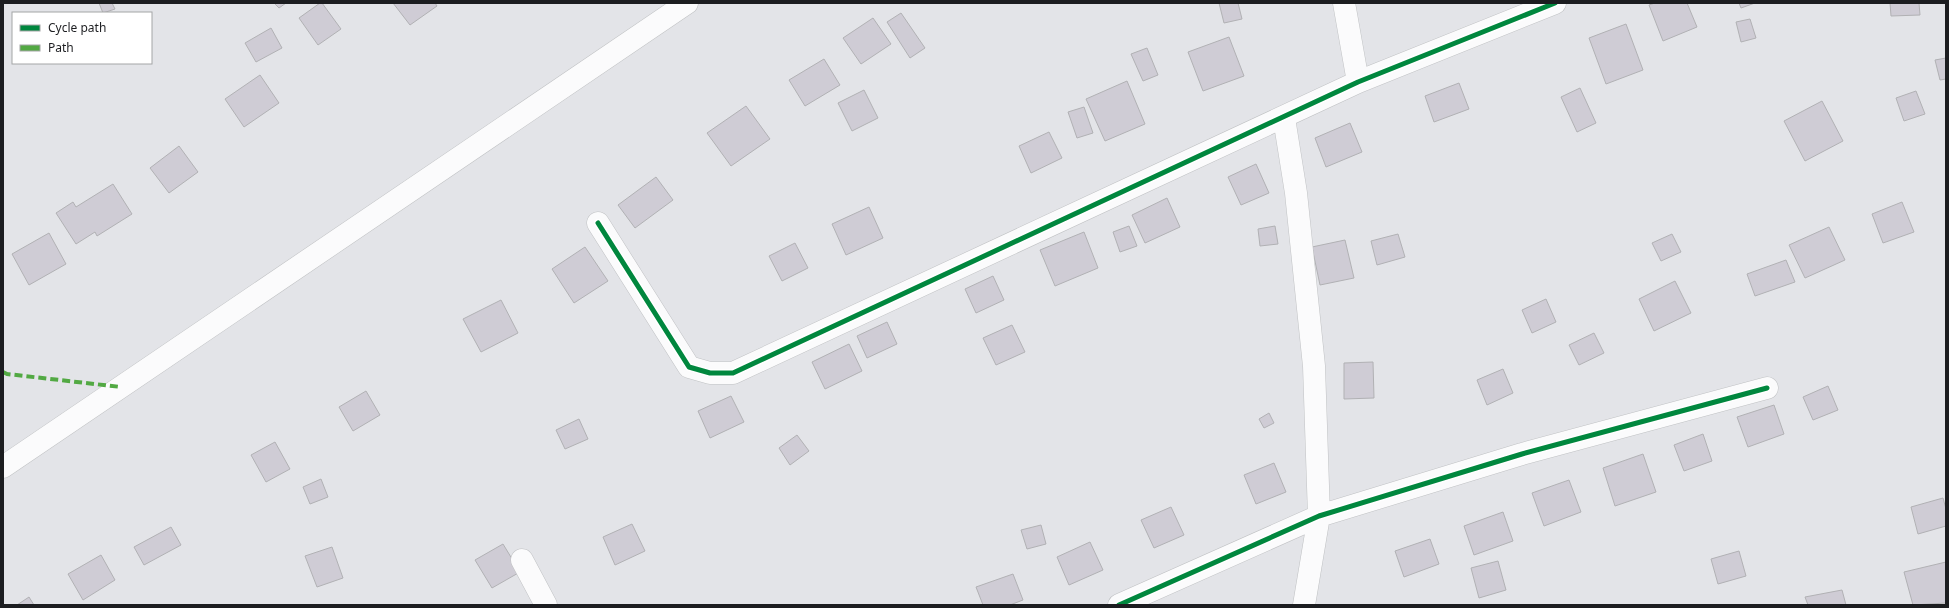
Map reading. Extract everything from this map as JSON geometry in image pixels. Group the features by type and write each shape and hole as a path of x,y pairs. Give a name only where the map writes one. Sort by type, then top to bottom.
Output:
{"street":[{"path":"3,467 687,3"},
{"path":"1344,3 1358,82"},
{"path":"598,223 689,367 710,374 733,374 1284,118 1358,82 1555,3"},
{"path":"1284,118 1296,193 1314,366 1320,516 1304,605"},
{"path":"1119,605 1320,516 1522,454 1767,388"},
{"path":"522,560 546,605"}],"building":[{"path":"99,3 112,3 115,9 103,12"},
{"path":"274,3 286,3 279,8"},
{"path":"322,3 341,29 318,45 299,18"},
{"path":"393,3 435,3 437,6 410,25"},
{"path":"1219,3 1238,3 1242,19 1224,23"},
{"path":"1655,3 1687,3 1697,27 1663,41 1649,5"},
{"path":"1739,3 1755,3 1741,8"},
{"path":"1890,3 1919,3 1920,15 1891,16"},
{"path":"901,13 925,48 910,58 887,22"},
{"path":"873,18 891,44 861,64 843,38"},
{"path":"1750,19 1756,38 1741,42 1736,22"},
{"path":"1626,24 1643,70 1606,84 1589,38"},
{"path":"271,28 282,48 256,62 245,43"},
{"path":"1229,37 1244,76 1203,91 1188,52"},
{"path":"1147,48 1158,75 1143,81 1131,54"},
{"path":"1946,58 1946,79 1940,80 1935,60"},
{"path":"824,59 840,85 805,106 789,80"},
{"path":"260,75 279,103 244,127 225,99"},
{"path":"1127,81 1145,124 1105,141 1086,99"},
{"path":"1459,83 1469,109 1434,122 1425,96"},
{"path":"1580,88 1596,123 1577,132 1561,97"},
{"path":"864,90 878,118 852,131 838,103"},
{"path":"1916,91 1925,114 1904,121 1896,98"},
{"path":"1822,101 1843,141 1805,161 1784,121"},
{"path":"746,106 770,139 731,166 707,133"},
{"path":"1084,107 1093,133 1077,138 1068,112"},
{"path":"1350,123 1362,152 1326,167 1315,138"},
{"path":"1049,132 1062,158 1031,173 1019,146"},
{"path":"179,146 198,172 169,193 150,168"},
{"path":"1256,164 1269,193 1241,205 1228,177"},
{"path":"656,177 673,200 635,228 618,205"},
{"path":"113,184 132,214 97,236 95,232 76,244 56,213 73,202 76,207"},
{"path":"1167,198 1180,227 1145,243 1132,215"},
{"path":"1902,202 1914,232 1883,243 1872,214"},
{"path":"869,207 883,238 846,255 832,224"},
{"path":"1129,226 1137,246 1120,252 1113,232"},
{"path":"1275,226 1278,244 1260,246 1258,229"},
{"path":"1829,227 1845,260 1805,278 1789,245"},
{"path":"1084,232 1098,268 1055,286 1040,250"},
{"path":"49,233 66,264 29,285 12,254"},
{"path":"1398,234 1405,257 1377,265 1371,241"},
{"path":"1672,234 1681,252 1661,261 1652,243"},
{"path":"1345,240 1354,278 1320,285 1312,247"},
{"path":"795,243 808,268 782,281 769,256"},
{"path":"585,247 608,281 574,303 552,269"},
{"path":"1786,260 1795,282 1755,296 1747,274"},
{"path":"993,276 1004,300 976,313 965,289"},
{"path":"1675,281 1691,313 1654,331 1639,299"},
{"path":"1546,299 1556,322 1532,333 1522,310"},
{"path":"501,300 518,333 481,352 463,319"},
{"path":"887,322 897,344 867,358 857,336"},
{"path":"1012,325 1025,352 996,365 983,338"},
{"path":"1594,333 1604,353 1579,365 1569,345"},
{"path":"849,344 862,371 825,389 812,362"},
{"path":"1373,362 1374,398 1344,399 1344,363"},
{"path":"1503,369 1513,393 1487,405 1477,380"},
{"path":"1828,386 1838,410 1813,420 1803,397"},
{"path":"366,391 380,415 353,431 339,407"},
{"path":"731,396 744,422 710,438 698,411"},
{"path":"1774,405 1784,434 1748,447 1737,417"},
{"path":"1269,413 1274,423 1264,428 1259,419"},
{"path":"579,419 588,439 565,449 556,430"},
{"path":"1703,434 1712,461 1684,471 1674,445"},
{"path":"797,435 809,451 790,465 779,448"},
{"path":"275,442 290,469 266,482 251,455"},
{"path":"1643,454 1656,492 1615,506 1603,468"},
{"path":"1274,463 1286,492 1256,504 1244,475"},
{"path":"321,479 328,497 310,504 303,487"},
{"path":"1569,480 1581,512 1544,526 1532,493"},
{"path":"1943,498 1946,509 1946,526 1918,534 1911,507"},
{"path":"1171,507 1184,535 1154,548 1141,520"},
{"path":"1503,512 1513,541 1474,555 1464,526"},
{"path":"632,524 645,551 615,565 603,537"},
{"path":"1041,525 1046,544 1027,549 1021,530"},
{"path":"171,527 181,545 144,565 134,547"},
{"path":"1430,539 1439,564 1404,577 1395,551"},
{"path":"1090,542 1103,570 1069,585 1057,557"},
{"path":"503,544 520,572 492,588 475,560"},
{"path":"332,547 343,578 317,587 305,556"},
{"path":"1739,551 1746,576 1718,584 1711,559"},
{"path":"101,555 115,580 83,600 68,574"},
{"path":"1498,561 1506,590 1479,598 1471,568"},
{"path":"1946,562 1946,603 1913,605 1904,572"},
{"path":"1013,574 1023,600 1010,605 983,605 976,587"},
{"path":"1842,590 1846,605 1808,605 1805,597"},
{"path":"29,597 34,605 17,605"}],"marked path":[{"path":"3,372 7,374 121,387"}],"cycle path":[{"path":"598,223 689,367 710,373 733,373 1358,82 1555,3"},
{"path":"1119,605 1319,516 1522,454 1767,388"}]}
